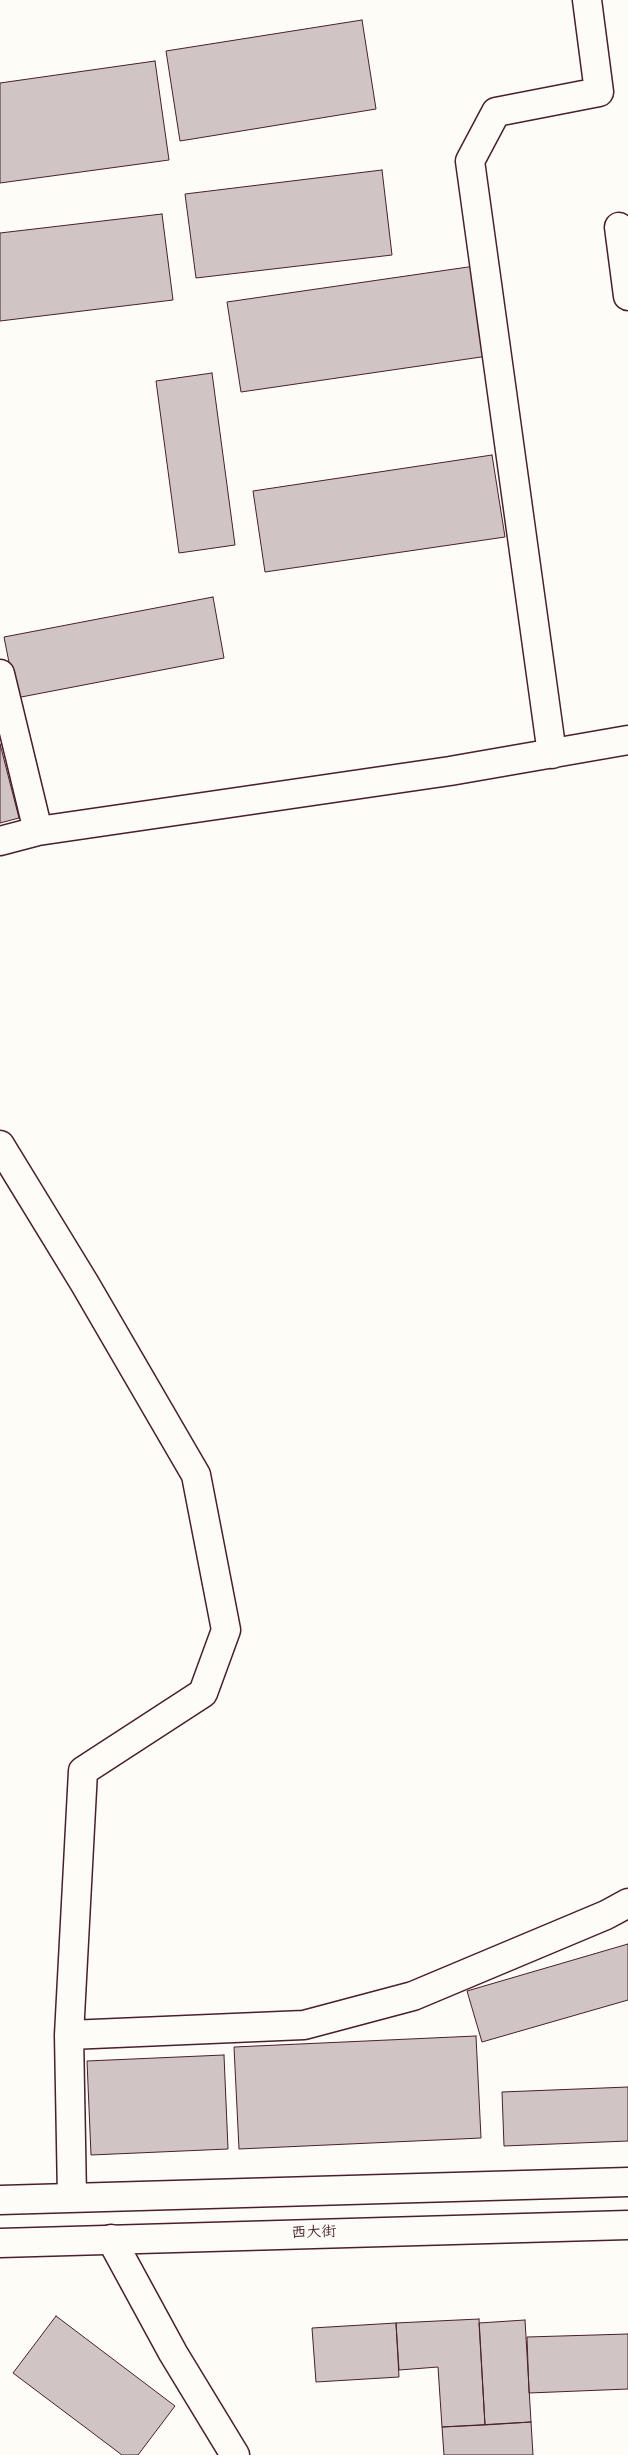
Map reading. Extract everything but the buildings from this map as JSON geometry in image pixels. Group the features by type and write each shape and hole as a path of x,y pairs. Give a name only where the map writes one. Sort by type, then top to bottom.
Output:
{"street":[{"path":"552,754 470,161 496,112 599,92 587,0"},
{"path":"619,227 628,296"},
{"path":"0,674 38,831"},
{"path":"0,841 38,831 450,771 628,740"},
{"path":"0,1145 85,1284 196,1475 226,1630 203,1693 83,1770 69,2035 72,2197"},
{"path":"69,2035 304,2024 413,1996 606,1915 628,1903"},
{"path":"0,2200 628,2182"},
{"name":"西大街","path":"0,2243 628,2225"},
{"path":"111,2240 174,2353 236,2455"}]}
